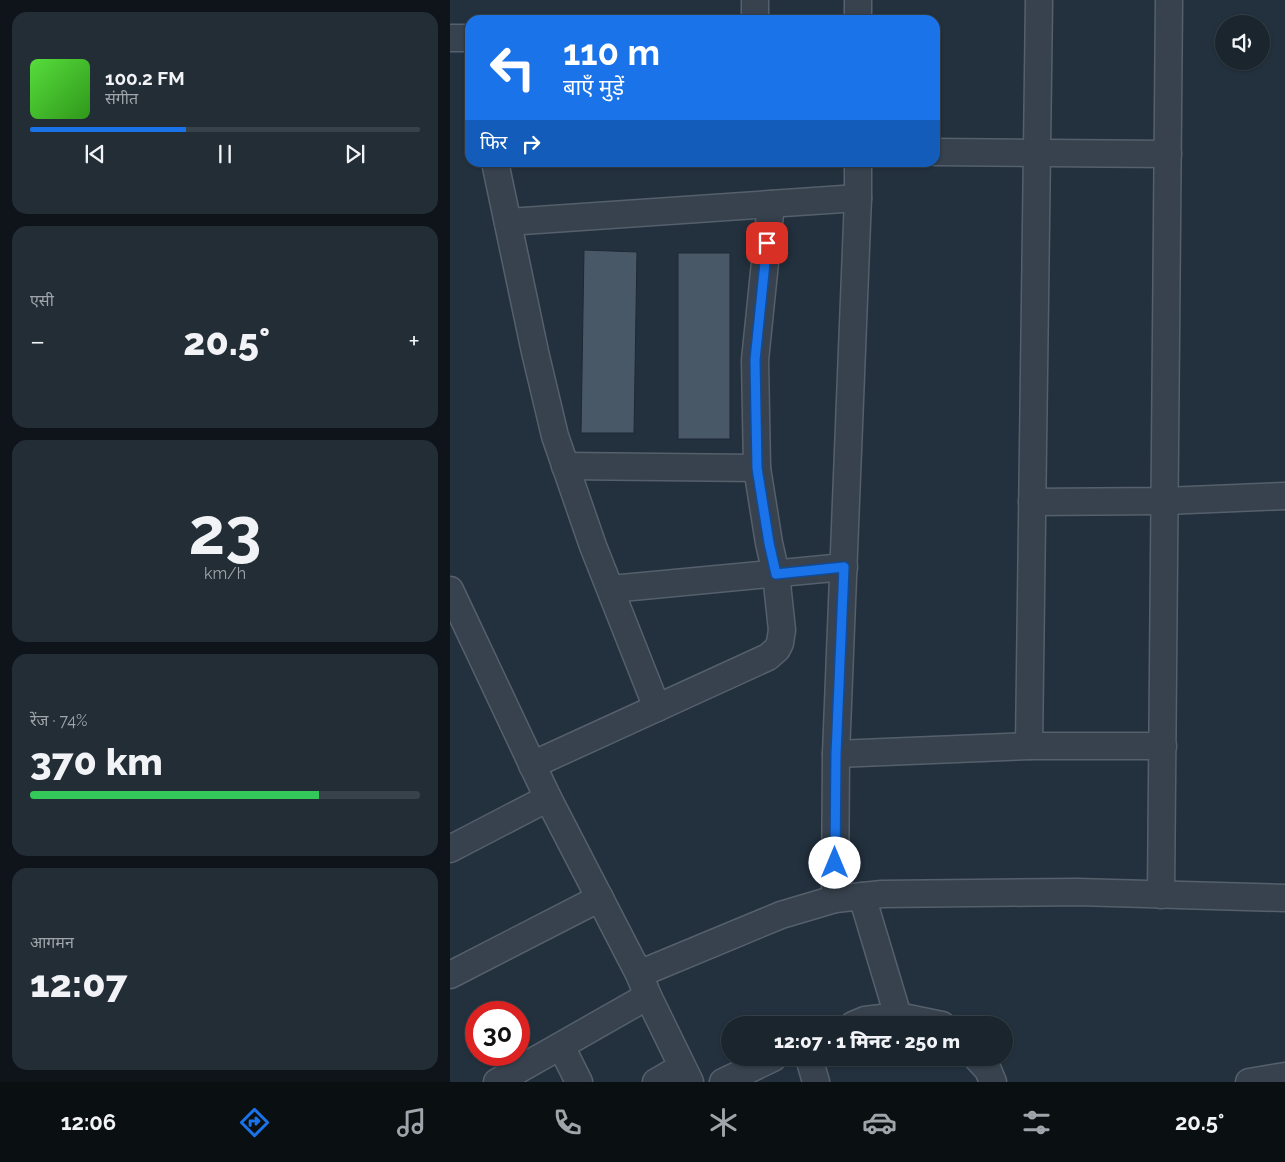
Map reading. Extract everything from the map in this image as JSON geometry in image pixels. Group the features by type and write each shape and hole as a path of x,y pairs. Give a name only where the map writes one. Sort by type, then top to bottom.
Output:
{"street":[{"path":"755,0 755,15"},
{"path":"858,0 858,15"},
{"path":"1029,746 1039,0"},
{"path":"1161,895 1169,0"},
{"path":"450,38 465,38"},
{"path":"940,152 1168,154"},
{"path":"496,167 535,352 555,436 594,546 657,708"},
{"path":"835,899 836,754 858,167"},
{"path":"508,222 858,198"},
{"path":"532,765 768,658 780,643 782,630 776,574 757,468 755,360 771,204"},
{"path":"565,466 757,468"},
{"path":"1032,502 1165,501 1285,496"},
{"path":"611,589 844,567"},
{"path":"450,590 548,798 644,985 686,1074 656,1082"},
{"path":"836,754 1029,746 1163,746"},
{"path":"450,850 548,798"},
{"path":"497,1082 561,1046 644,985 781,914 835,899 882,894 1068,892 1285,898"},
{"path":"862,896 898,1016"},
{"path":"450,975 600,898"},
{"path":"561,1046 579,1082"},
{"path":"723,1082 756,1066"},
{"path":"811,1066 816,1082"},
{"path":"984,1066 993,1082"},
{"path":"1249,1082 1285,1076"}],"building":[{"path":"584,250 637,252 634,433 581,433"},
{"path":"678,253 730,253 730,439 678,439"}],"route":[{"path":"767,243 755,360 757,468 776,574 844,567 836,754 835,863"}]}
